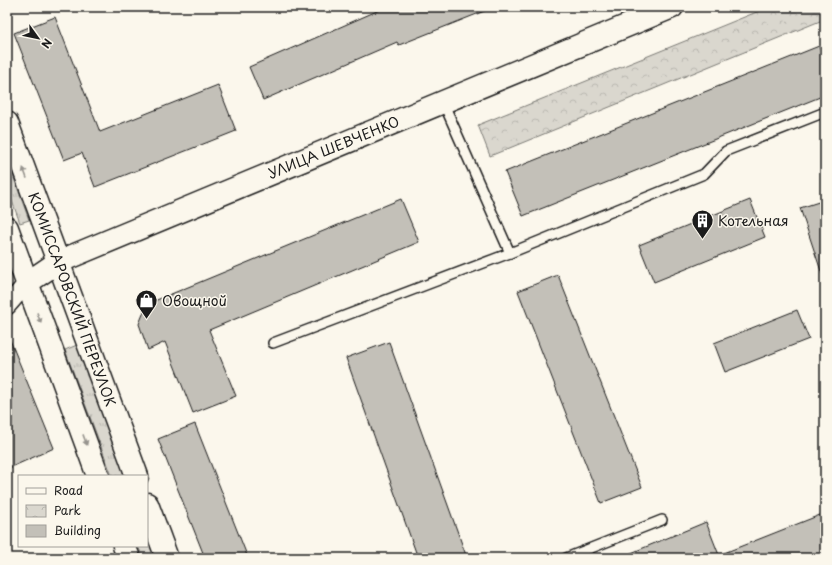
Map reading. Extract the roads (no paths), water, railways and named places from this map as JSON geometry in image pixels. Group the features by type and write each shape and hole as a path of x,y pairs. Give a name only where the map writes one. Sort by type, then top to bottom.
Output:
{"main road":[{"name":"УЛИЦА ШЕВЧЕНКО","path":"26,283 58,262 672,7"},
{"name":"КОМИССАРОВСКИЙ ПЕРЕУЛОК","path":"7,124 137,475"},
{"path":"7,228 98,475"},
{"path":"148,507 167,558"},
{"path":"124,547 129,558"}],"street":[{"name":"УЛИЦА ШЕВЧЕНКО","path":"7,306 26,283"}],"lane":[{"path":"444,102 510,253"},
{"path":"273,342 510,253 704,174 726,151 825,112"},
{"path":"566,558 662,520"}],"place":[{"name":"Котельная","path":"702,240"},
{"name":"Овощной","path":"147,320"}]}
